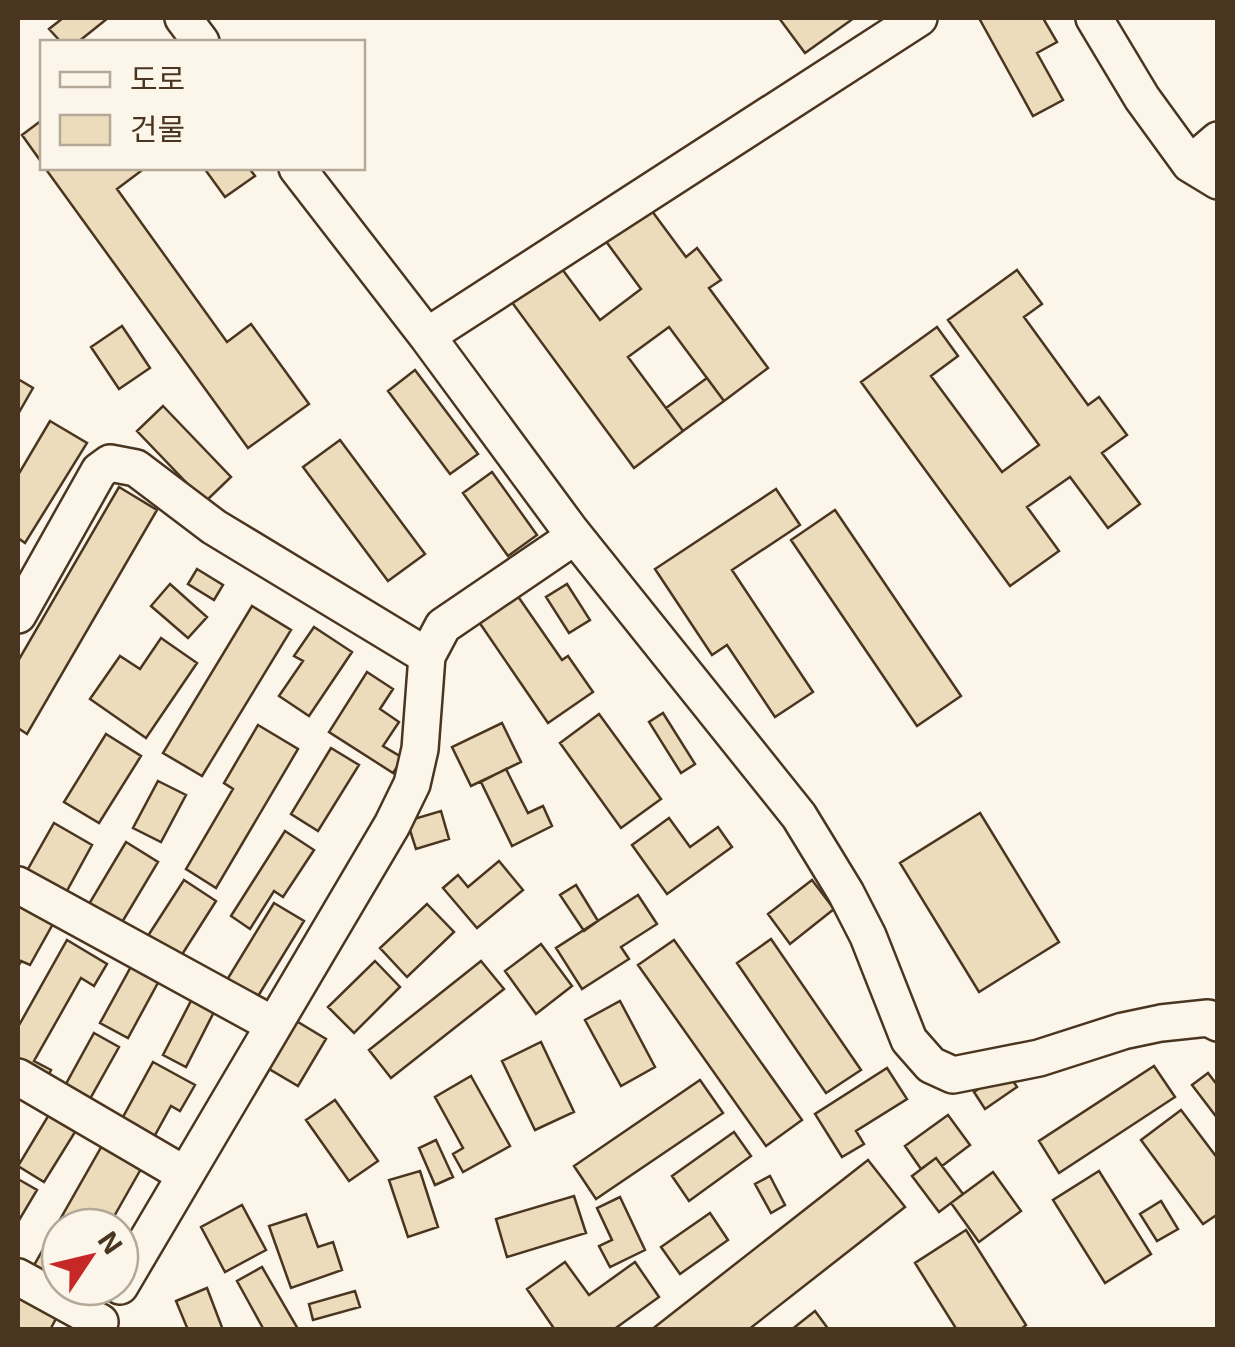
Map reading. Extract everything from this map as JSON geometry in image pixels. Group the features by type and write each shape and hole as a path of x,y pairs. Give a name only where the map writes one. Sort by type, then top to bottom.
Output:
{"street":[{"path":"182,18 199,40"},
{"path":"426,336 920,18"},
{"path":"1094,18 1142,98 1204,172 1218,140"},
{"path":"299,170 570,530 799,816 868,936 909,1040 930,1065 952,1075 1039,1058 1161,1023 1208,1018 1218,1023"},
{"path":"18,615 99,471 110,463 136,468 214,527 427,656"},
{"path":"140,1252 392,825 412,784 420,748 427,656 443,626 566,543 570,530"},
{"path":"18,884 272,1024"},
{"path":"18,1077 184,1174"},
{"path":"18,1277 98,1326"}],"building":[{"path":"63,18 108,18 80,40 59,40 49,29"},
{"path":"779,18 854,18 805,53"},
{"path":"979,18 1043,18 1057,42 1037,53 1063,100 1033,116"},
{"path":"40,122 40,160 22,135"},
{"path":"46,170 140,170 117,189 227,342 251,324 309,404 248,448"},
{"path":"205,170 250,170 255,176 225,197"},
{"path":"646,203 686,257 697,248 721,280 709,288 768,368 724,401 669,327 628,357 683,431 634,468 508,297 556,261 600,320 641,289 602,236"},
{"path":"1017,270 1042,304 1024,317 1088,405 1099,397 1127,435 1102,453 1140,504 1108,528 1070,477 1027,507 1059,551 1010,586 861,382 937,327 958,356 931,376 1002,472 1039,445 948,320"},
{"path":"122,326 150,368 119,389 91,347"},
{"path":"415,370 478,454 450,474 388,391"},
{"path":"707,378 724,401 683,431 666,408"},
{"path":"18,379 33,388 18,414"},
{"path":"163,406 231,477 205,502 137,431"},
{"path":"50,421 87,443 25,543 18,538 18,475"},
{"path":"340,440 425,554 388,581 303,467"},
{"path":"492,472 537,535 508,556 463,493"},
{"path":"119,487 157,510 27,734 18,728 18,661"},
{"path":"776,489 800,525 732,570 813,692 775,717 727,645 712,655 655,569"},
{"path":"835,510 961,696 917,726 791,540"},
{"path":"197,569 223,585 214,600 188,584"},
{"path":"170,584 207,617 188,638 151,606"},
{"path":"567,584 590,620 569,633 546,597"},
{"path":"517,595 562,660 568,656 593,692 548,723 479,622"},
{"path":"252,606 291,630 202,776 163,753"},
{"path":"314,627 352,652 309,716 279,696 303,661 294,656"},
{"path":"161,638 197,663 146,738 90,699 120,656 140,669"},
{"path":"367,672 393,689 380,709 399,722 383,746 403,758 393,773 329,732"},
{"path":"663,713 695,764 681,773 649,722"},
{"path":"599,714 661,799 621,828 560,743"},
{"path":"502,723 521,762 471,786 452,747"},
{"path":"258,725 298,749 216,888 186,869 233,789 224,783"},
{"path":"106,734 141,756 99,823 64,802"},
{"path":"331,748 359,765 318,831 291,814"},
{"path":"506,769 528,813 543,806 552,826 512,846 481,782"},
{"path":"158,781 186,795 161,842 133,828"},
{"path":"441,811 449,839 416,849 407,821"},
{"path":"980,813 1059,942 979,992 900,863"},
{"path":"669,818 690,847 718,827 732,847 667,894 632,845"},
{"path":"54,823 92,845 63,898 24,876"},
{"path":"285,831 314,850 283,897 274,891 250,929 231,916"},
{"path":"126,842 158,862 118,929 86,909"},
{"path":"499,861 523,890 477,928 443,888 458,875 468,887"},
{"path":"184,880 216,901 176,964 144,942"},
{"path":"812,880 834,909 790,944 768,914"},
{"path":"576,885 598,921 584,931 560,895"},
{"path":"18,893 59,913 30,965 21,961 18,967"},
{"path":"638,895 657,924 621,947 629,959 582,989 556,948"},
{"path":"274,903 304,921 252,1006 222,988"},
{"path":"427,904 454,932 407,977 380,948"},
{"path":"771,939 861,1070 826,1093 737,963"},
{"path":"67,940 107,964 94,986 81,978 34,1061 51,1070 44,1083 18,1069 18,1027"},
{"path":"674,940 802,1120 766,1146 638,965"},
{"path":"541,944 572,986 536,1014 505,971"},
{"path":"375,961 400,987 354,1033 328,1007"},
{"path":"481,961 504,989 391,1078 369,1050"},
{"path":"133,963 160,979 128,1038 100,1023"},
{"path":"193,997 216,1008 186,1067 163,1055"},
{"path":"620,1001 655,1067 621,1086 585,1020"},
{"path":"288,1016 326,1039 298,1086 259,1063"},
{"path":"94,1033 119,1047 86,1106 61,1093"},
{"path":"541,1042 574,1112 535,1130 502,1061"},
{"path":"153,1062 195,1085 180,1111 171,1106 149,1146 117,1128"},
{"path":"1154,1066 1175,1097 1059,1173 1039,1141"},
{"path":"887,1068 907,1099 856,1131 864,1144 842,1157 815,1114"},
{"path":"1006,1070 1017,1087 985,1109 974,1092"},
{"path":"1208,1073 1218,1086 1218,1119 1192,1085"},
{"path":"471,1076 510,1146 463,1172 453,1154 463,1148 435,1097"},
{"path":"700,1080 723,1113 596,1199 574,1166"},
{"path":"335,1100 378,1161 349,1181 306,1120"},
{"path":"53,1108 80,1124 44,1182 18,1166"},
{"path":"1181,1110 1218,1159 1218,1214 1203,1224 1141,1140"},
{"path":"948,1115 970,1145 942,1166 936,1158 921,1169 905,1146"},
{"path":"734,1132 751,1156 689,1201 672,1176"},
{"path":"107,1137 146,1160 119,1207 67,1207"},
{"path":"436,1140 453,1177 435,1185 419,1148"},
{"path":"936,1158 963,1194 939,1212 912,1176"},
{"path":"868,1160 905,1207 748,1330 651,1330"},
{"path":"420,1171 438,1227 408,1237 389,1180"},
{"path":"1099,1171 1151,1254 1105,1283 1053,1200"},
{"path":"993,1172 1021,1211 979,1242 951,1203"},
{"path":"770,1176 785,1205 771,1213 755,1184"},
{"path":"18,1179 37,1190 18,1222"},
{"path":"574,1196 586,1233 507,1257 496,1219"},
{"path":"620,1197 645,1250 610,1267 599,1246 612,1240 597,1208"},
{"path":"1161,1201 1178,1229 1157,1241 1140,1214"},
{"path":"242,1205 266,1250 225,1272 201,1227"},
{"path":"710,1213 728,1240 680,1274 661,1247"},
{"path":"306,1214 318,1247 333,1242 342,1270 291,1288 269,1226"},
{"path":"966,1230 1026,1325 1020,1330 957,1330 915,1263"},
{"path":"40,1255 40,1280 29,1274"},
{"path":"565,1262 589,1295 635,1262 659,1297 613,1330 555,1330 527,1289"},
{"path":"262,1267 297,1330 264,1330 237,1281"},
{"path":"207,1288 223,1330 188,1330 176,1301"},
{"path":"18,1291 40,1300 40,1307 61,1309 50,1330 18,1330"},
{"path":"355,1291 360,1307 313,1320 309,1304"},
{"path":"815,1311 829,1330 791,1330"}]}
